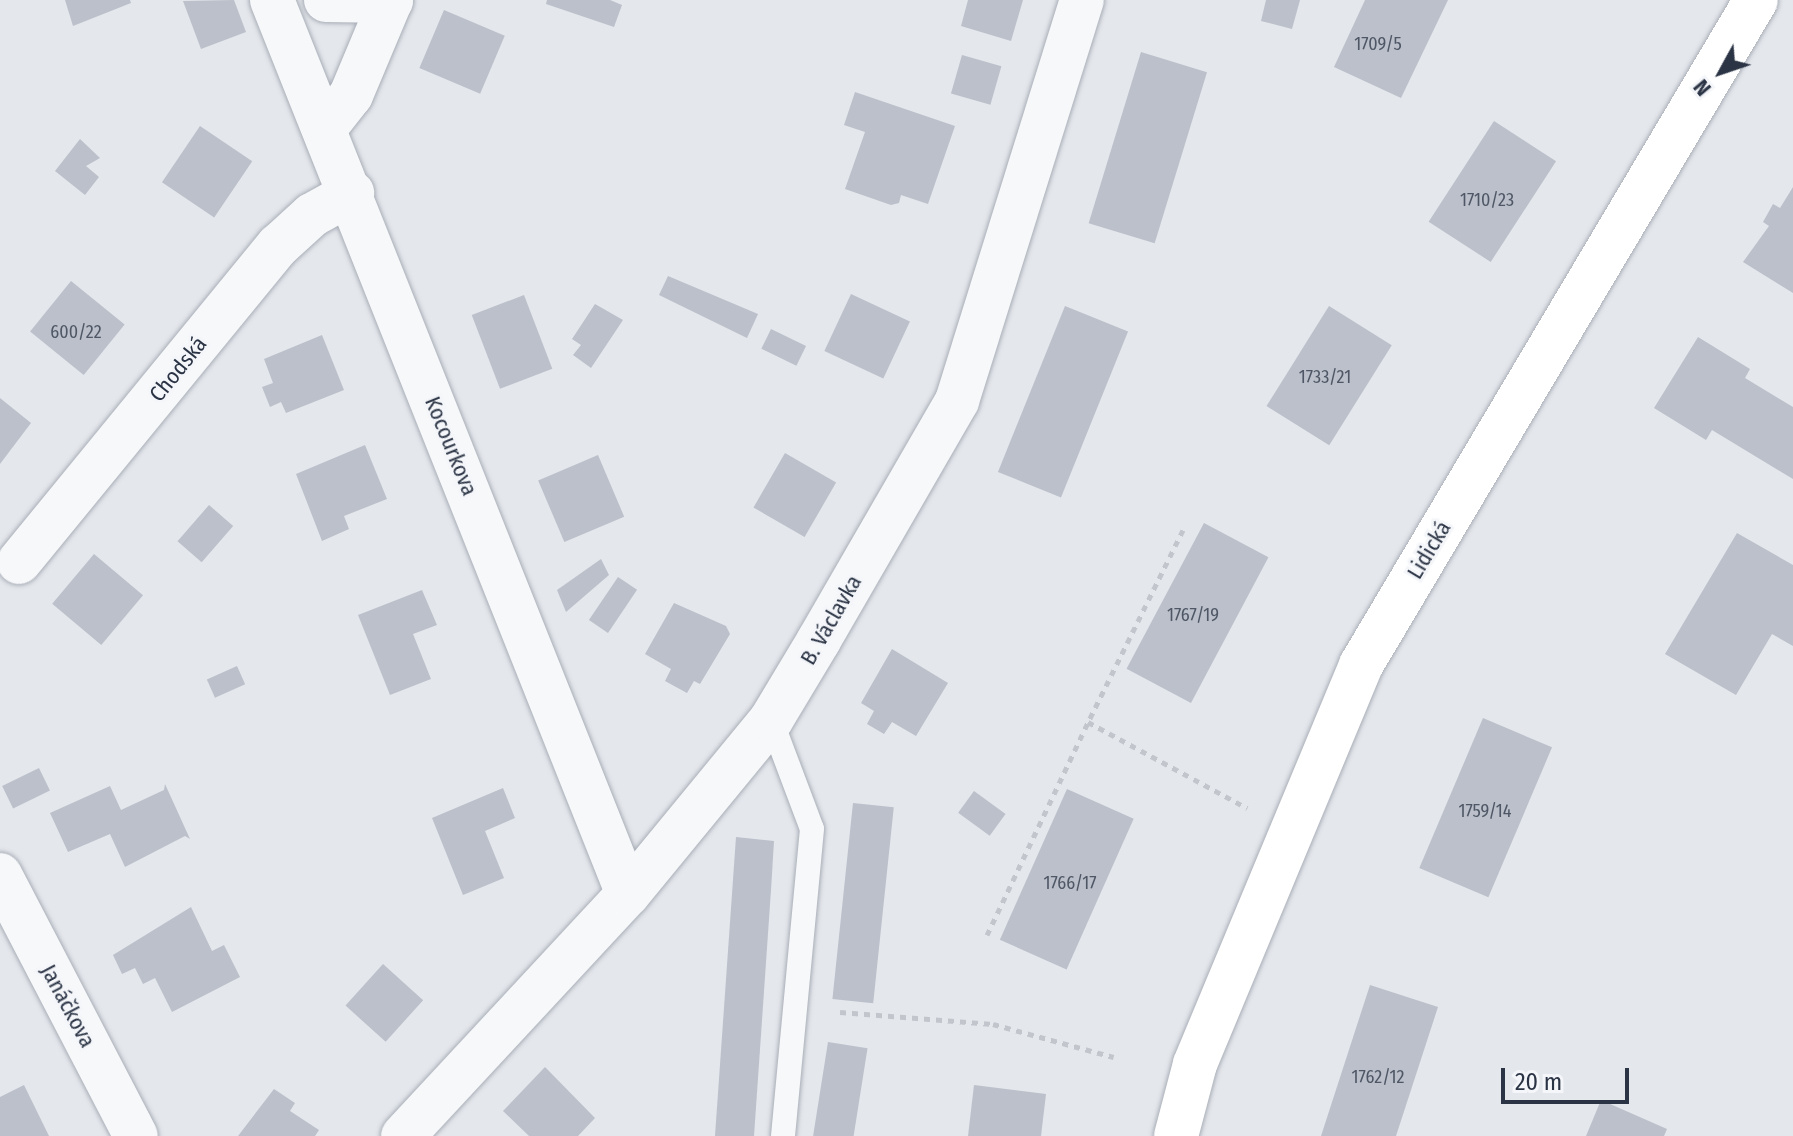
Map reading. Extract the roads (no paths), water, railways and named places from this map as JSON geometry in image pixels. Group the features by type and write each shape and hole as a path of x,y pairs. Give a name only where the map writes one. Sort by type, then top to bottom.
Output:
{"main road":[{"name":"Lidická","path":"1176,1136 1195,1064 1361,665 1756,0"}],"street":[{"name":"Kocourkova","path":"272,0 352,193 628,894"},
{"path":"325,128 351,95 391,0 326,0"},
{"name":"B. Václavka","path":"403,1136 628,894 771,720 957,401 1082,0"},
{"name":"Chodská","path":"19,562 278,246 312,215 352,193"},
{"name":"Janáčkova","path":"0,875 136,1136"}],"lane":[{"path":"771,720 812,829 783,1136"}]}
